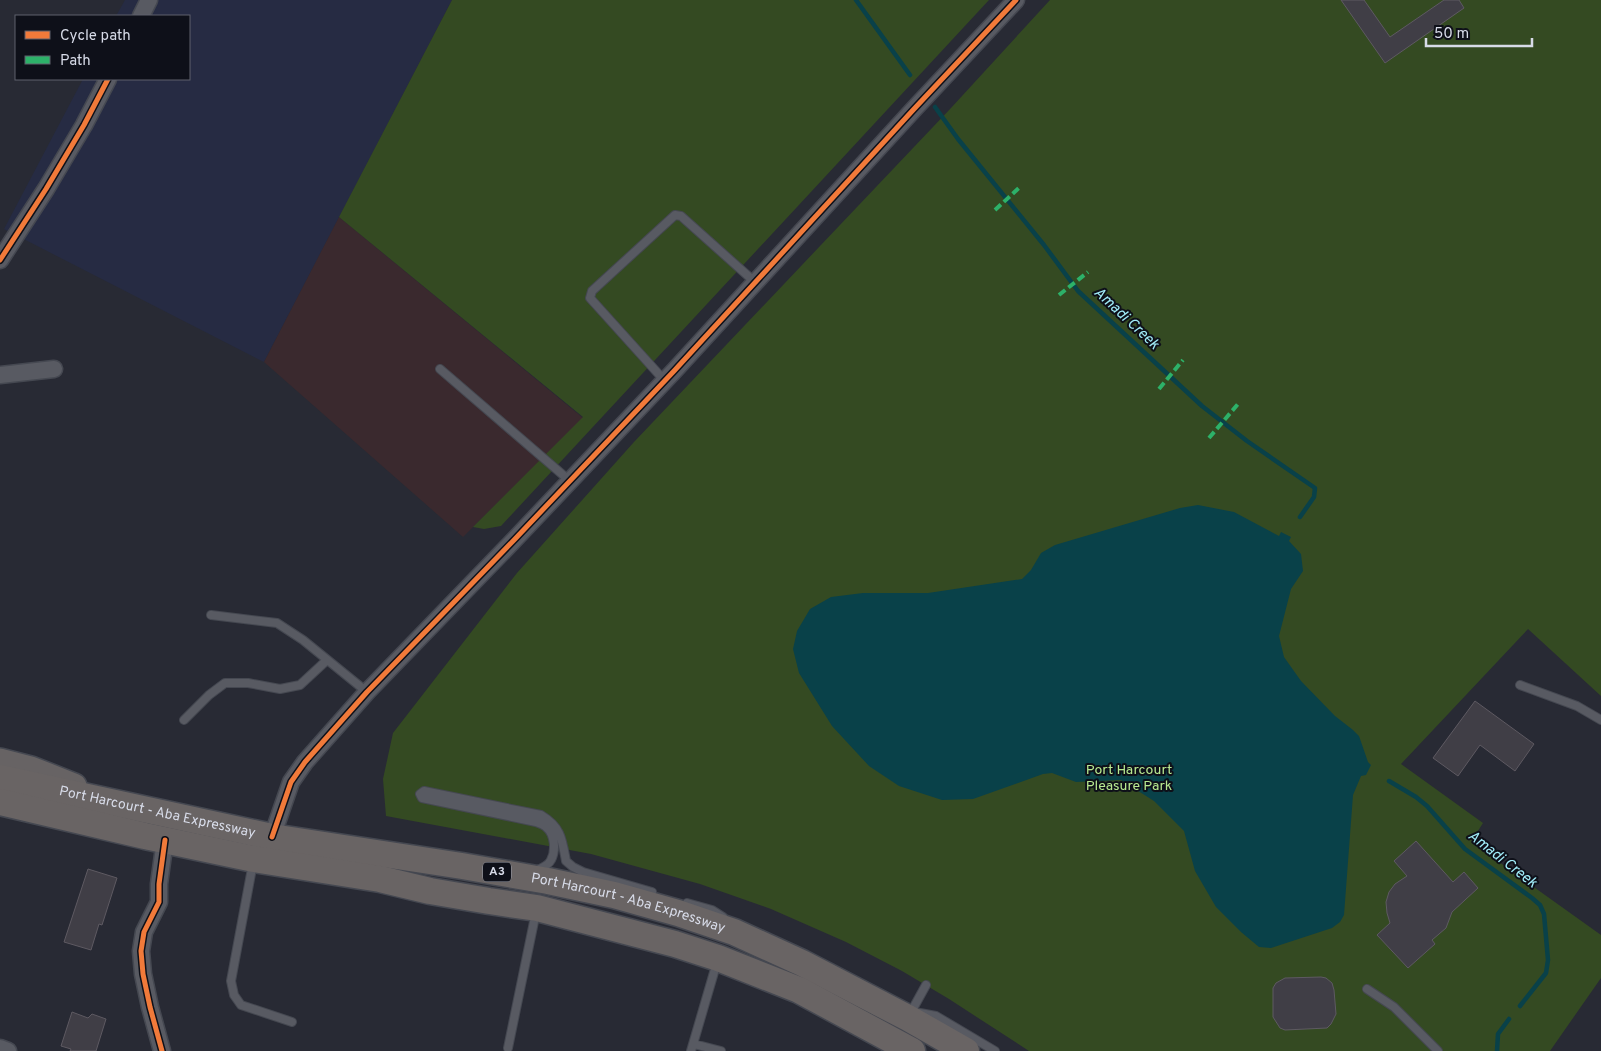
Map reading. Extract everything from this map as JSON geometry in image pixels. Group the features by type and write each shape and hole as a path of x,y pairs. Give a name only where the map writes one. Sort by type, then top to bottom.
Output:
{"highway":[{"name":"Port Harcourt - Aba Expressway","path":"0,778 119,802 272,837 517,875 614,896 678,913 737,933 802,963 908,1018 966,1051"},
{"name":"Port Harcourt - Aba Expressway","path":"0,802 254,859 380,879 430,891 537,908 675,944 718,958 799,990 912,1051"}],"main road":[{"path":"0,761 31,769 119,802"},
{"path":"0,813 98,836 155,838"}],"street":[{"path":"142,15 149,0"},
{"path":"272,837 291,782 305,762 367,692 570,481 756,283 914,108 1016,0"},
{"path":"0,260 46,189 84,125 107,80"},
{"path":"0,375 54,369"},
{"path":"155,838 159,902 144,932 141,951 143,974 162,1051"},
{"path":"0,1048 8,1051"}],"lane":[{"path":"664,380 590,298 592,292 675,215 682,216 756,283"},
{"path":"440,369 570,481"},
{"path":"211,615 277,623 303,640 367,692"},
{"path":"184,720 209,695 225,683 248,683 280,689 300,685 327,660"},
{"path":"1520,684 1577,706 1601,720"},
{"path":"517,875 539,870 552,859 554,841 551,832 545,826 536,822 422,798 420,794 424,791 541,815 551,821 557,829 562,839 566,861 573,867 583,872 657,894"},
{"path":"254,859 231,981 234,995 241,1005 292,1022"},
{"path":"675,899 712,910 724,918 737,933"},
{"path":"508,1048 537,908"},
{"path":"718,958 692,1047 722,1051"},
{"path":"908,1018 926,985"},
{"path":"1367,989 1394,1007 1438,1051"},
{"path":"908,1018 921,1013 936,1016 978,1039 995,1051"}],"shaded area":[{"path":"125,0 452,0 264,362 4,229 82,80 190,80 190,15 117,15"},
{"path":"339,217 583,418 463,537 264,362"},
{"path":"1198,505 1234,512 1279,536 1281,532 1291,537 1289,541 1301,554 1303,571 1291,589 1279,636 1284,657 1301,681 1335,716 1359,736 1368,762 1371,765 1366,775 1361,776 1353,795 1344,915 1340,922 1332,928 1271,948 1259,947 1216,907 1195,871 1184,831 1154,801 1121,780 1076,782 1052,773 1043,774 973,799 942,800 899,786 869,766 832,726 799,673 793,649 797,631 810,609 831,597 863,593 928,593 1022,579 1031,570 1041,553 1055,545 1180,508"}],"green space":[{"path":"452,0 989,0 501,526 484,529 473,527 583,417 339,217"},
{"name":"Port Harcourt Pleasure Park","path":"1050,0 1601,0 1601,696 1528,629 1401,764 1483,823 1471,842 1601,935 1601,978 1550,1051 1029,1051 902,971 846,942 771,909 700,884 591,854 386,816 383,779 393,733 517,573 634,442 951,108"}],"building":[{"path":"1341,0 1364,0 1390,37 1444,0 1459,0 1464,8 1385,63"},
{"path":"1475,701 1534,744 1515,771 1480,745 1458,776 1433,758"},
{"path":"1416,841 1453,882 1464,872 1478,888 1452,912 1446,928 1432,940 1435,944 1408,968 1377,935 1390,923 1386,902 1389,892 1395,884 1407,876 1394,861"},
{"path":"88,869 117,878 102,925 99,924 91,950 64,942"},
{"path":"1285,978 1326,978 1332,983 1334,990 1336,1014 1331,1024 1327,1028 1285,1030 1280,1028 1273,1017 1273,988 1276,983"},
{"path":"72,1012 88,1018 92,1014 106,1019 96,1051 70,1051 71,1049 61,1046"}],"waterway":[{"name":"Amadi Creek","path":"856,0 910,75"},
{"name":"Amadi Creek","path":"935,107 1078,291 1202,406 1247,441 1315,488 1314,497 1300,517"},
{"name":"Amadi Creek","path":"1389,781 1427,806 1465,849 1540,905 1544,914 1548,960 1546,973 1520,1006"},
{"name":"Amadi Creek","path":"1497,1051 1498,1034 1509,1019"}],"marked path":[{"path":"995,210 1020,187"},
{"path":"1059,295 1088,272"},
{"path":"1159,389 1183,360"},
{"path":"1209,438 1238,404"}],"cycle path":[{"path":"272,837 291,782 305,762 367,692 674,371 1016,0"},
{"path":"0,260 46,189 84,125 107,80"},
{"path":"162,1051 143,974 141,951 144,932 159,902 159,884 165,840"}]}
